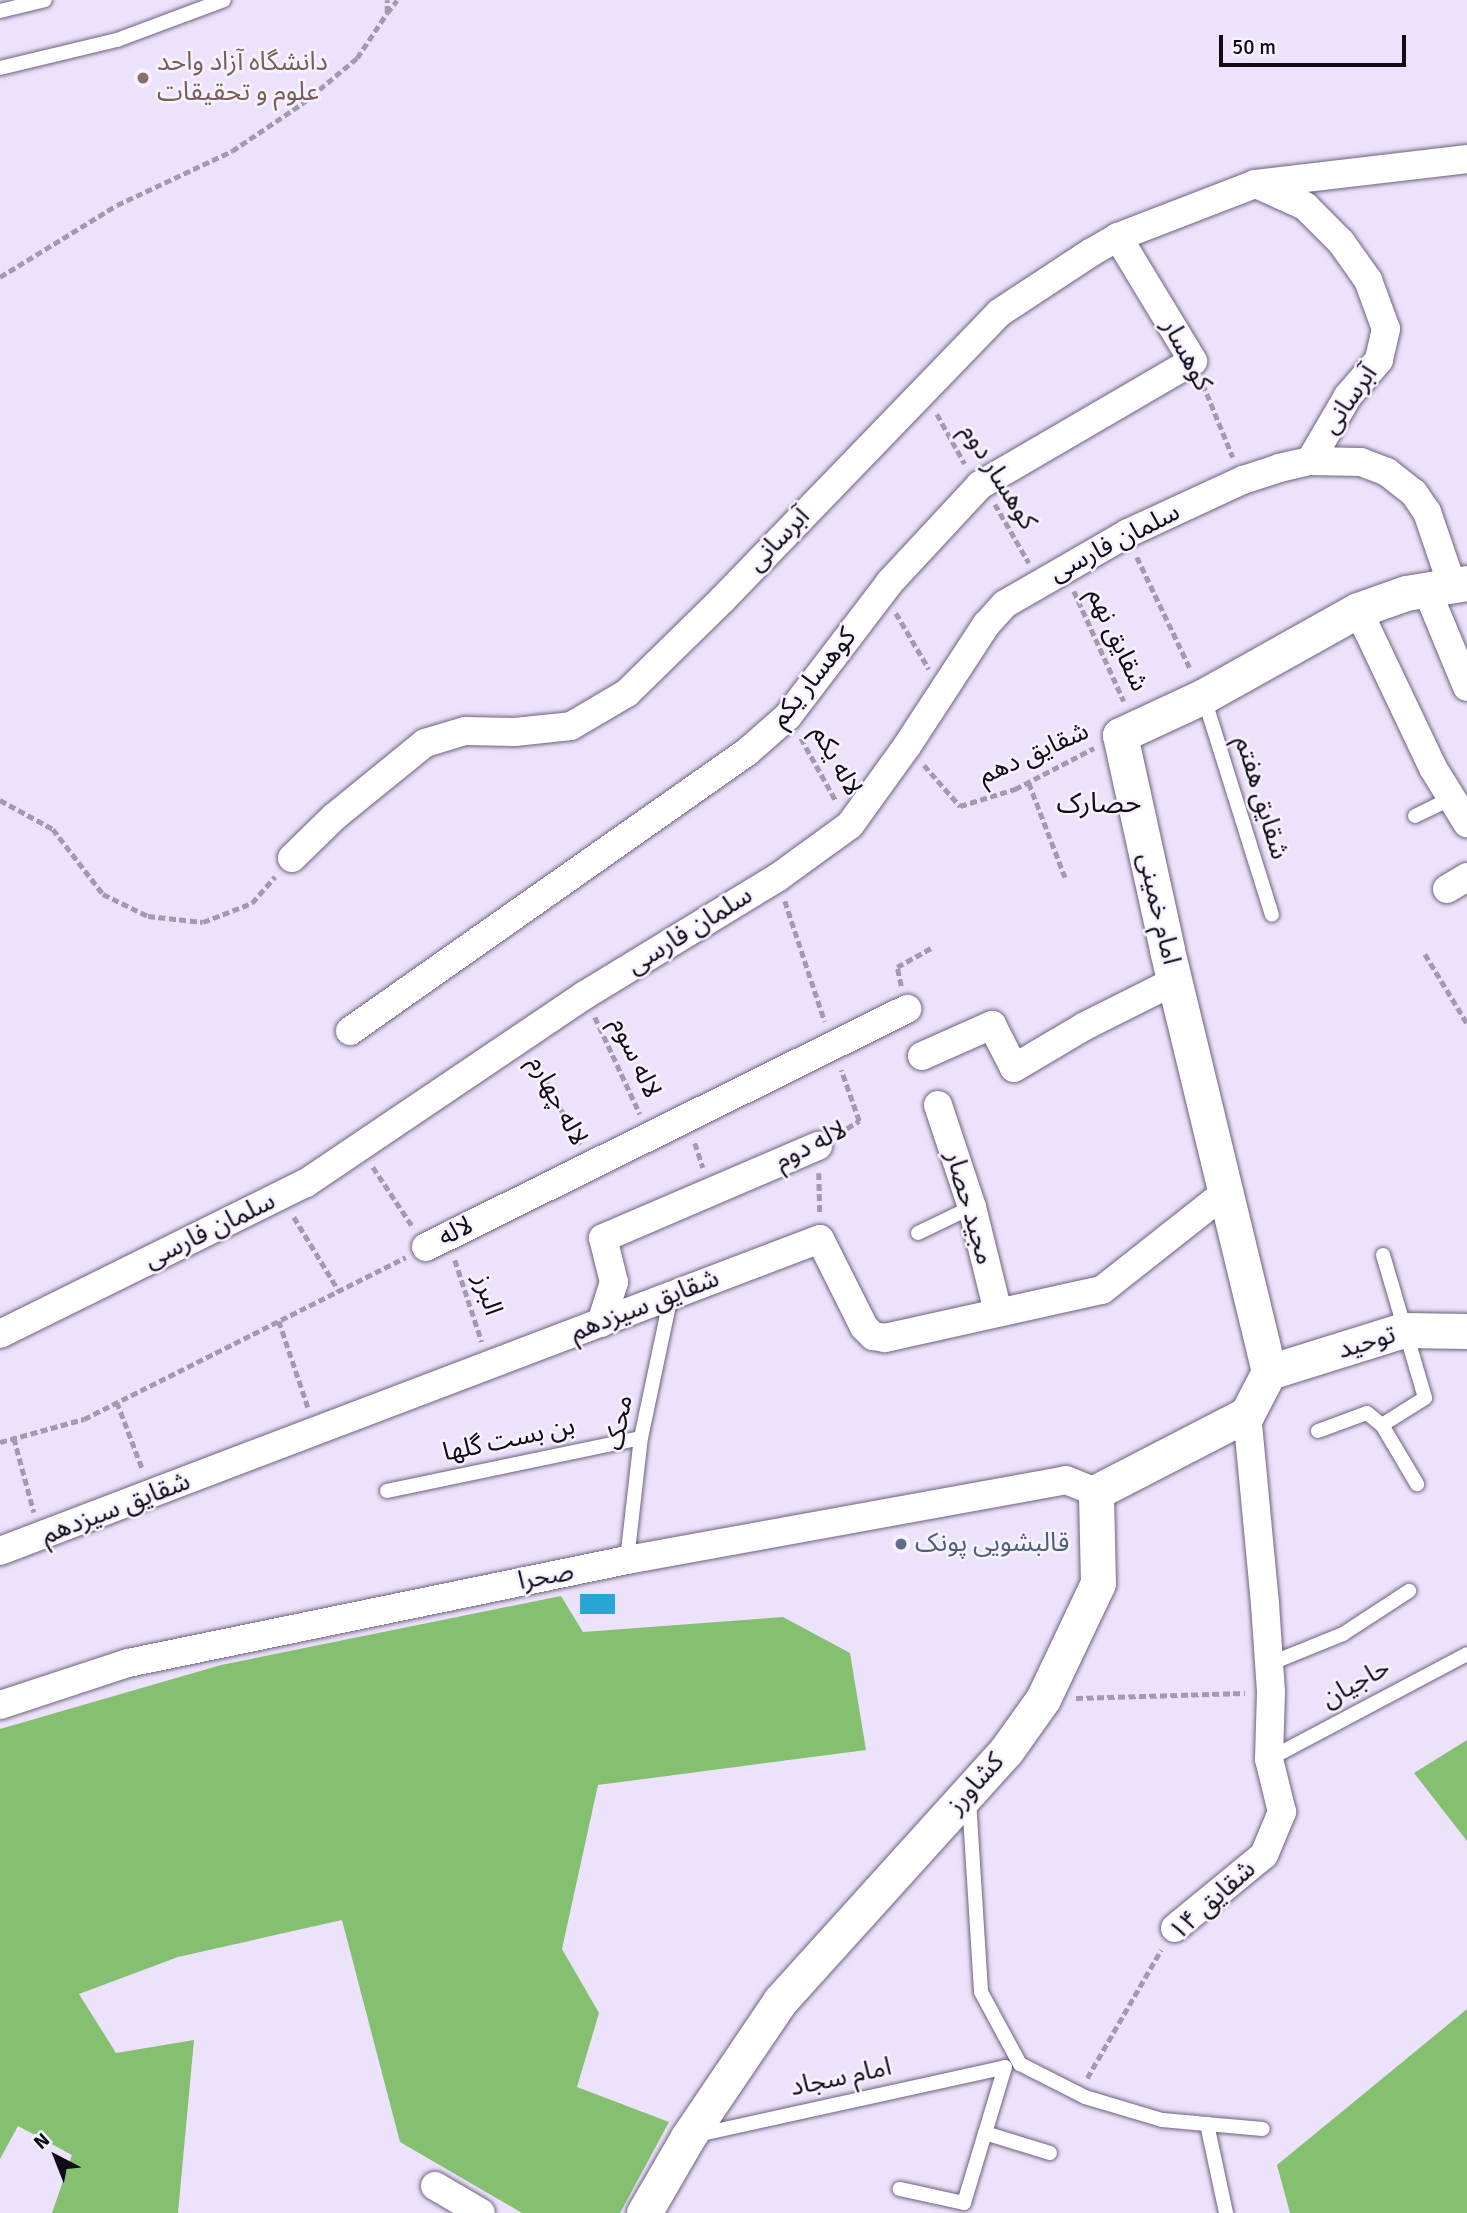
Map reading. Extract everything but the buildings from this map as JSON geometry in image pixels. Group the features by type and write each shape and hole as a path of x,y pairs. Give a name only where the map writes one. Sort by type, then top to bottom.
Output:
{"street":[{"name":"آبرسانی","path":"292,858 334,817 425,743 465,731 515,732 571,726 627,693 999,313 1118,237 1255,184 1467,159"},
{"name":"آبرسانی","path":"1255,184 1305,206 1341,242 1368,280 1386,329 1379,360 1348,396 1310,461 1361,462 1387,472 1414,493 1427,512 1448,585 1467,687"},
{"name":"کوهسار","path":"1118,237 1193,361"},
{"name":"کوهسار یکم","path":"350,1031 747,752 788,716 883,591 980,485 1193,361"},
{"name":"سلمان فارسی","path":"0,1334 306,1183 585,995 777,878 850,825 907,746 986,625 1005,604 1126,534 1243,480 1310,461"},
{"path":"1128,731 1203,696 1358,610 1448,585"},
{"path":"1358,610 1450,799 1467,823"},
{"name":"امام خمینی","path":"1128,731 1175,981 1269,1372"},
{"path":"922,1056 992,1026 1014,1068 1085,1026 1175,981"},
{"name":"لاله","path":"437,1241 907,1009"},
{"name":"مجید حصار","path":"938,1105 972,1207 998,1312"},
{"name":"لاله دوم","path":"601,1323 614,1282 604,1238 818,1146"},
{"path":"820,1239 864,1327 873,1336 885,1338 1102,1290 1225,1193"},
{"name":"شقایق سیزدهم","path":"0,1551 820,1239"},
{"name":"توحید","path":"1269,1372 1404,1331 1467,1331"},
{"path":"1096,1492 1247,1414 1269,1372"},
{"name":"شقایق ۱۴","path":"1175,1928 1264,1855 1282,1812 1269,1759 1271,1692 1247,1414"},
{"name":"صحرا","path":"0,1705 128,1663 627,1560 1066,1480 1096,1492"},
{"name":"کشاورز","path":"644,2213 688,2137 780,2001 1006,1751 1043,1699 1098,1583 1096,1492"},
{"path":"435,2186 481,2213"}],"lane":[{"path":"0,11 45,0"},
{"path":"0,68 117,40 224,0"},
{"name":"شقایق هفتم","path":"1203,696 1272,915"},
{"path":"1415,816 1450,799"},
{"path":"918,1233 972,1207"},
{"path":"1382,1424 1425,1398 1383,1255"},
{"name":"محک","path":"627,1560 641,1438 671,1296"},
{"path":"1318,1431 1367,1413 1382,1424 1417,1483"},
{"name":"بن بست گلها","path":"387,1490 641,1438"},
{"path":"1269,1664 1343,1634 1409,1591"},
{"name":"حاجیان","path":"1269,1759 1467,1654"},
{"path":"969,1792 981,1992 1020,2064 1079,2094 1162,2120 1264,2129"},
{"name":"امام سجاد","path":"688,2137 1005,2067 985,2133"},
{"path":"1206,2124 1226,2213"},
{"path":"900,2189 964,2203 985,2133 1050,2153"}],"path":[{"path":"387,0 387,13"},
{"path":"0,277 117,205 232,151 303,103 357,58 397,0"},
{"name":"کوهسار","path":"1193,361 1243,480"},
{"name":"کوهسار دوم","path":"924,392 980,485 1012,531 1051,575"},
{"path":"1126,534 1203,696"},
{"name":"شقایق نهم","path":"1051,575 1128,731"},
{"path":"883,591 942,692"},
{"name":"لاله یکم","path":"788,716 850,825"},
{"name":"شقایق دهم","path":"907,746 960,806 1028,783 1128,731"},
{"path":"1028,783 1065,877"},
{"path":"0,800 53,829 103,894 148,916 203,922 252,903 292,858"},
{"name":"لاله دوم","path":"777,878 859,1121 818,1146"},
{"path":"897,967 932,948"},
{"path":"1425,954 1467,1023"},
{"name":"لاله سوم","path":"585,995 650,1137"},
{"name":"لاله چهارم","path":"523,1037 591,1164"},
{"name":"لاله سوم","path":"687,1119 711,1192"},
{"path":"818,1146 820,1239"},
{"name":"البرز","path":"360,1147 437,1241 490,1365"},
{"path":"280,1196 339,1291"},
{"name":"لاله","path":"0,1442 83,1419 437,1241"},
{"path":"279,1321 316,1432"},
{"path":"117,1402 152,1494"},
{"path":"14,1438 40,1538"},
{"path":"1043,1699 1271,1692"},
{"name":"شقایق ۱۴","path":"1079,2094 1147,1972 1175,1928"}],"green space":[{"path":"561,1596 583,1632 783,1617 850,1653 866,1750 598,1785 562,1949 599,2013 577,2087 669,2122 620,2213 522,2213 400,2142 342,1920 178,1957 79,1994 116,2053 194,2040 178,2213 52,2213 72,2155 18,2126 0,2159 0,1729 221,1665"},
{"path":"1467,1740 1467,1841 1414,1773"},
{"path":"1467,2009 1467,2213 1290,2213 1277,2165"}],"water":[{"path":"580,1594 615,1594 615,1614 580,1614"}],"place":[{"name":"دانشگاه آزاد واحد علوم و تحقیقات","path":"143,78"},
{"name":"قالبشویی پونک","path":"901,1544"}],"district":[{"name":"حصارک","path":"1099,803"}]}
